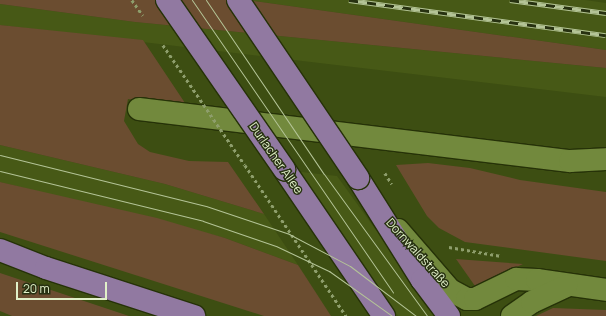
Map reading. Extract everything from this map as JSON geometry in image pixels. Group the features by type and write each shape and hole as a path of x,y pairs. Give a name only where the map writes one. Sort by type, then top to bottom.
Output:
{"main road":[{"name":"Durlacher Allee","path":"167,0 384,316"},
{"path":"238,0 382,213 422,280 449,316"},
{"path":"0,250 46,268 194,316"}],"street":[{"path":"139,109 570,161 606,159"},
{"name":"Dornwaldstraße","path":"382,213 458,296 475,299 516,280 536,280 567,286 606,290"},
{"path":"512,316 532,302 567,286"}],"path":[{"path":"132,0 146,20"},
{"path":"159,40 346,316"}],"shaded area":[{"path":"0,0 247,0 606,50 606,68 135,22 0,4"},
{"path":"247,0 585,0 606,3 606,50"},
{"path":"0,4 135,22 606,68 606,97 0,25"},
{"path":"0,25 143,40 189,109 128,99 124,121 138,144 150,152 189,161 228,162 264,214 165,184 0,145"},
{"path":"0,145 165,184 264,214 298,265 225,238 0,182"},
{"path":"428,163 470,168 520,180 606,192 606,261 465,242 439,228 427,216 396,165"},
{"path":"293,171 337,176 438,316 398,316"},
{"path":"0,182 157,218 225,238 298,265 331,316 264,316 0,232"},
{"path":"456,259 523,264 475,286"},
{"path":"0,273 129,316 12,316 0,311"},
{"path":"553,308 606,310 606,316 536,316"}],"tram line":[{"path":"192,0 393,293"},
{"path":"206,0 324,174 427,316"},
{"path":"0,155 206,206 289,234 350,266 416,316"},
{"path":"0,171 203,221 276,246 329,271 392,316"}],"railway":[{"path":"349,0 606,35"},
{"path":"510,0 606,13"}]}
